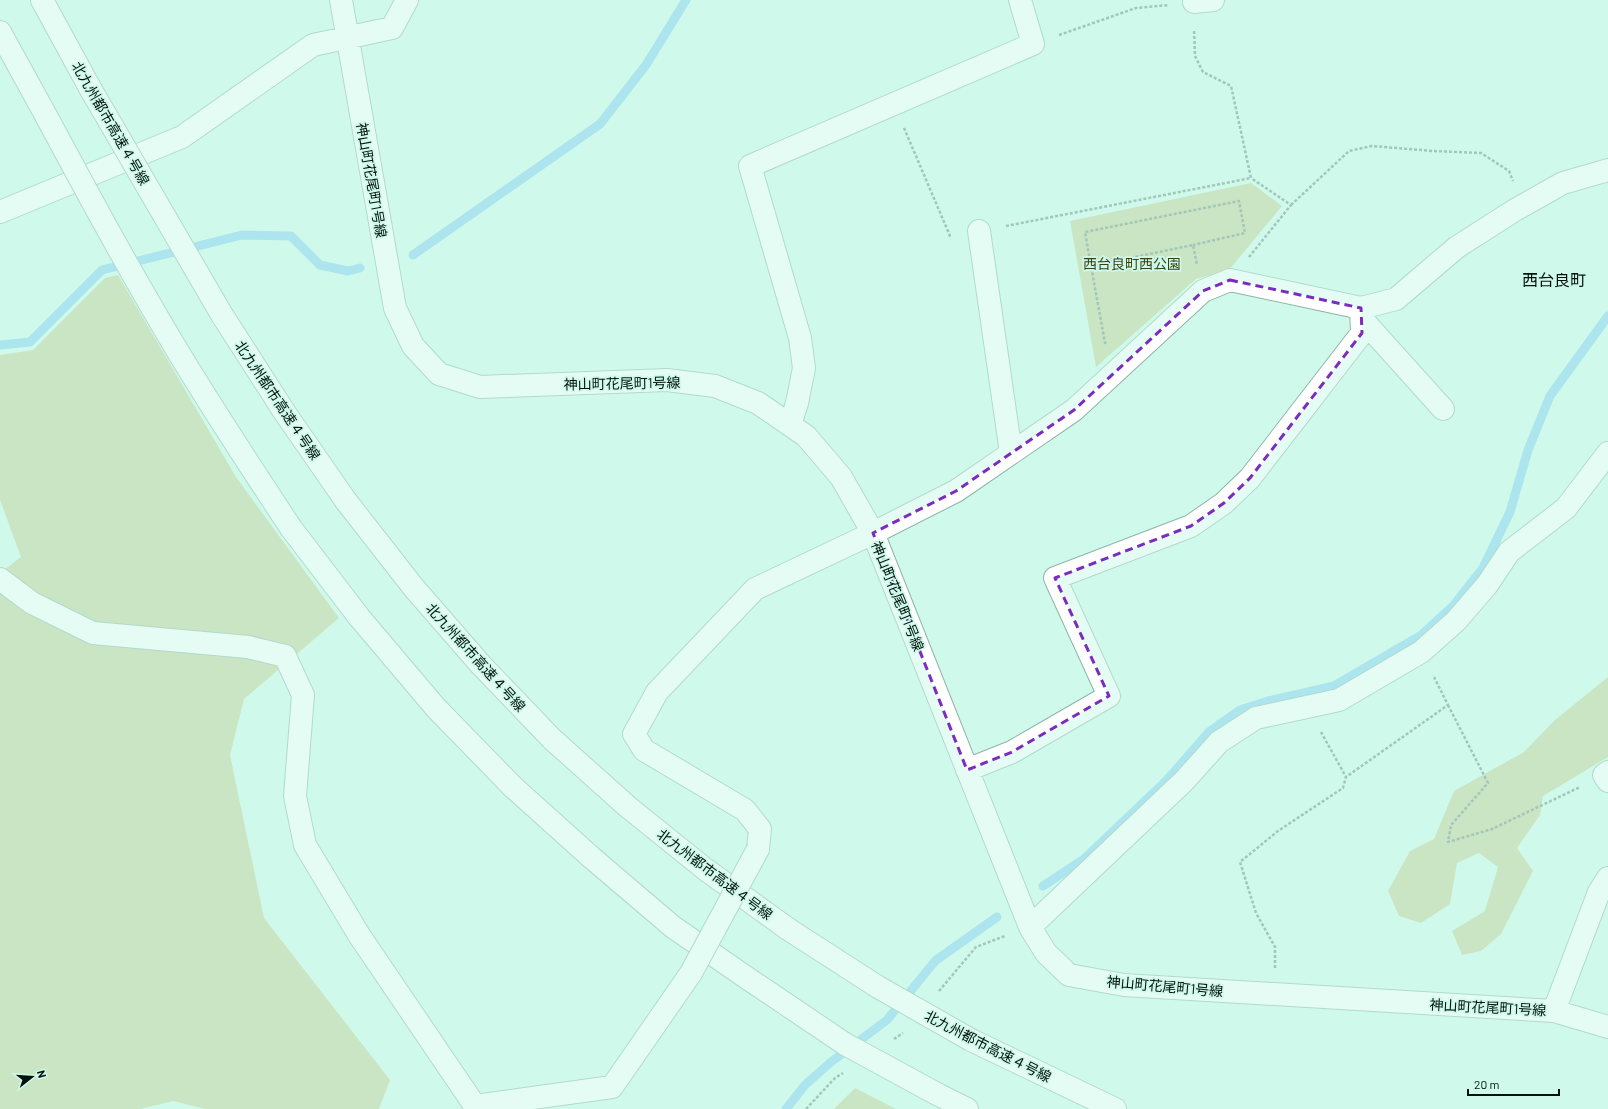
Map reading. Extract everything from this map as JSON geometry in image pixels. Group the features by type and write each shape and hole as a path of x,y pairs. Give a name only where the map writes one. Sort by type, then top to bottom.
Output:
{"main road":[{"name":"北九州都市高速４号線","path":"42,0 90,88 222,315 285,413 346,501 414,588 481,665 552,739 628,807 705,870 788,929 878,987 971,1040 1114,1109"},
{"name":"神山町花尾町1号線","path":"341,0 394,308 413,346 439,374 480,388 667,380 715,386 758,403 806,436 841,477 873,533 1030,927 1046,953 1069,975 1124,985 1554,1011 1608,1027"},
{"path":"0,212 182,137 313,45 392,28 407,0"},
{"path":"790,425 797,403 804,368 800,338 750,166 1033,44 1020,0"},
{"path":"0,32 112,238 176,349 233,440 291,528 359,617 436,708 513,787 592,858 673,927 845,1044 967,1109"},
{"path":"1362,313 1396,299 1457,247 1524,205 1563,183 1608,170"},
{"path":"978,231 1011,453"},
{"path":"0,578 32,603 93,633 248,646 285,656 303,695 295,796 305,845 359,935 476,1108 612,1087 691,973 758,849 760,829 745,810 644,750 634,734 657,692 755,589 873,533 956,491 1074,410 1203,291 1230,280 1362,313 1443,409"},
{"path":"967,770 1012,752 1109,696 1055,578 1191,526 1224,503 1250,478 1362,333 1362,313"},
{"path":"1030,927 1184,782 1218,742 1256,718 1339,700 1421,652 1456,620 1488,585 1509,552 1566,508 1608,454"},
{"path":"1554,1011 1599,892 1608,878"}],"path":[{"path":"1033,44 1136,8 1203,1 1195,56 1203,72 1231,86 1251,178"},
{"path":"893,104 950,236 1251,178 1292,205"},
{"path":"1230,280 1292,205 1349,151 1372,146 1481,153 1509,171 1524,205"},
{"path":"1091,266 1245,233 1238,201 1085,232 1091,266 1105,343 1110,338"},
{"path":"1193,245 1203,291"},
{"path":"1421,652 1488,783 1451,825 1448,842 1492,829 1607,776"},
{"path":"1346,777 1448,705"},
{"path":"1275,994 1275,947 1256,913 1240,862 1278,831 1344,788 1346,777 1306,708"}],"highlighted area":[{"path":"1230,280 1361,308 1362,333 1250,478 1224,503 1191,526 1055,578 1109,696 1012,752 967,770 873,533 956,491 1074,410 1203,291"}],"green space":[{"name":"西台良町西公園","path":"1251,183 1282,206 1229,270 1196,279 1096,367 1070,221"},
{"path":"118,275 236,477 339,618 244,699 230,755 264,918 390,1080 379,1109 205,1109 173,1101 140,1109 0,1109 0,573 21,557 0,500 0,355 33,350 105,278"},
{"path":"1608,677 1608,757 1543,796 1540,815 1517,848 1533,871 1501,934 1481,951 1462,955 1452,931 1485,911 1498,867 1479,853 1457,863 1450,904 1421,923 1399,916 1388,891 1410,851 1434,839 1454,791 1524,752 1555,720"},
{"path":"855,1088 896,1109 834,1109"}],"waterway":[{"path":"413,255 600,124 646,65 686,0"},
{"path":"0,345 30,342 102,270 242,235 291,236 320,265 348,271 360,268"},
{"path":"1043,886 1084,859 1167,780 1209,732 1240,710 1268,701 1334,686 1420,636 1453,606 1483,568 1510,512 1528,450 1550,396 1608,316"},
{"path":"786,1109 805,1085 831,1062 887,1020 935,961 997,917"}],"district":[{"name":"西台良町","path":"1554,279"}]}
